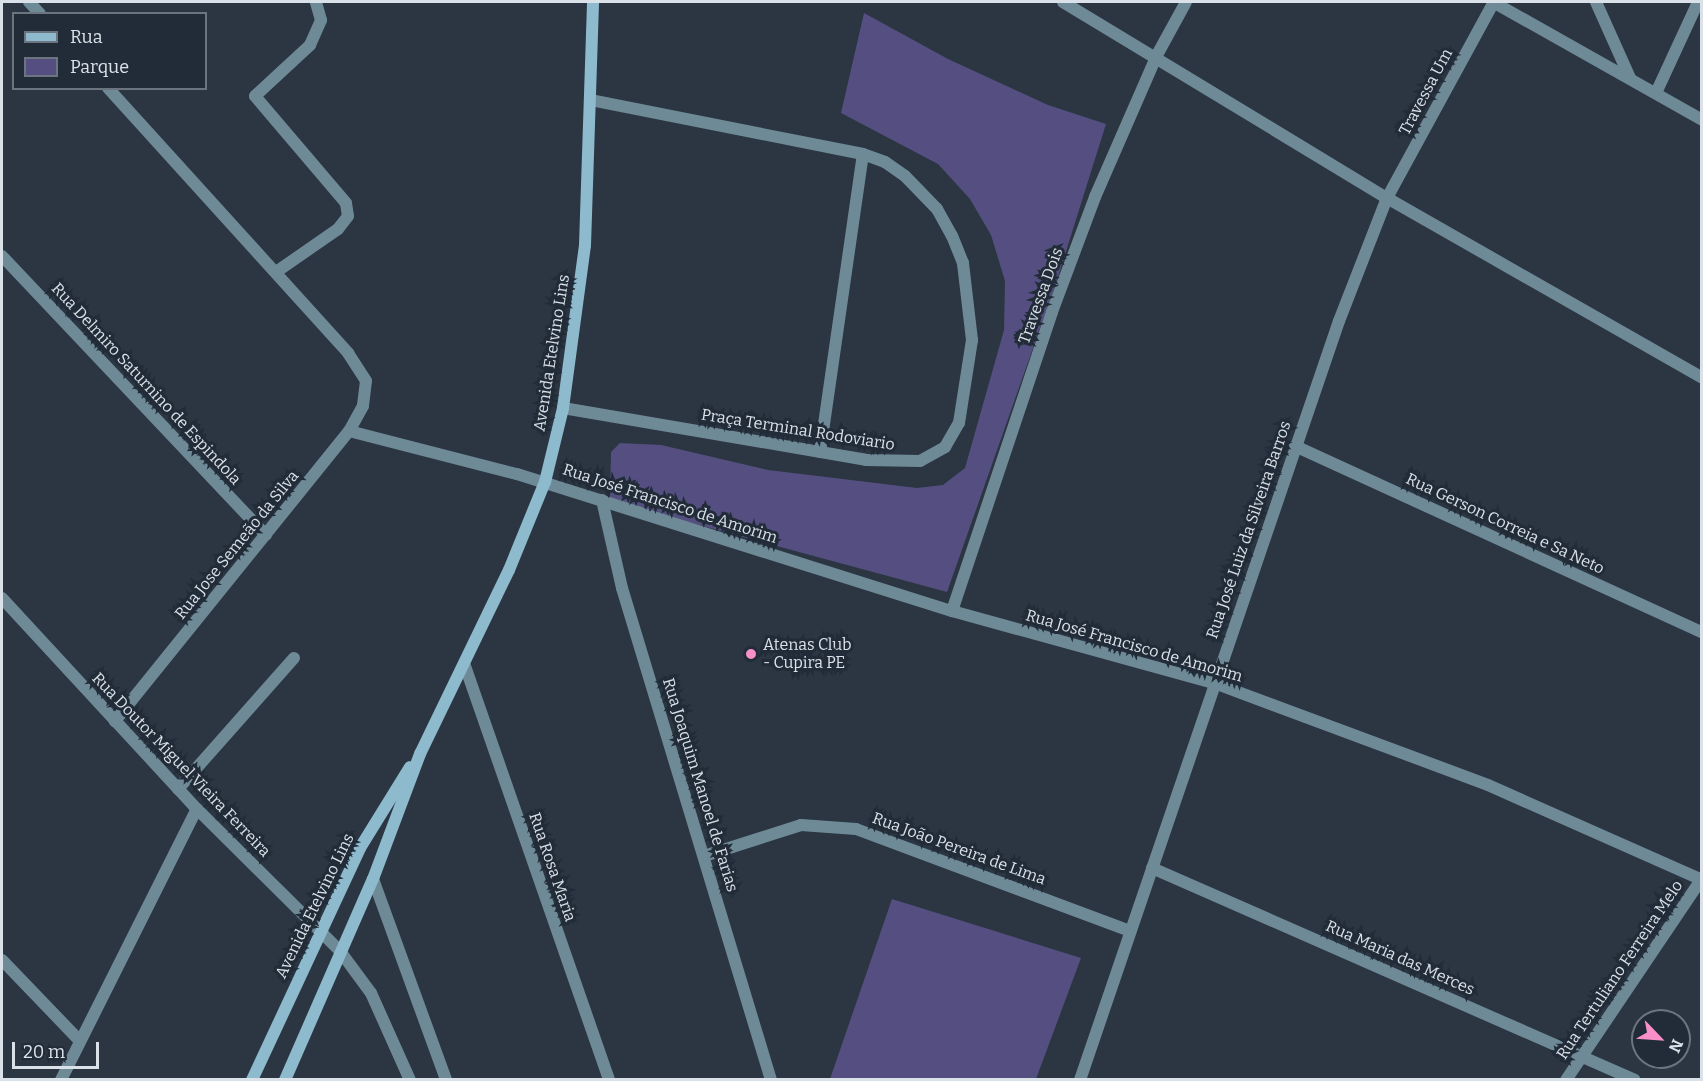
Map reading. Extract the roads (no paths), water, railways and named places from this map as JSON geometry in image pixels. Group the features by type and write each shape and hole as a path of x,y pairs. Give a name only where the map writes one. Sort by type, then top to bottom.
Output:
{"main road":[{"name":"Avenida Etelvino Lins","path":"285,1080 373,879 420,754 465,666 545,482 563,408 585,245 593,2"},
{"name":"Avenida Etelvino Lins","path":"252,1080 320,932 378,814 420,754"}],"street":[{"path":"110,90 276,272 338,229 348,216 346,203 255,96 310,45 321,20 316,2"},
{"path":"1063,2 1157,56 1388,198 1701,378"},
{"name":"Travessa Dois","path":"952,611 1052,312 1095,197 1157,56 1186,2"},
{"path":"1493,2 1701,120"},
{"name":"Travessa Um","path":"1388,198 1493,2"},
{"path":"1596,2 1630,78"},
{"path":"1656,93 1698,2"},
{"name":"Praça Terminal Rodoviario","path":"563,408 820,452 901,462 934,456 945,447 959,423 968,384 971,309 963,263 952,236 937,209 905,176 863,154 591,100"},
{"path":"820,452 863,154"},
{"name":"Rua José Luiz da Silveira Barros","path":"1080,1080 1295,446 1388,198"},
{"name":"Rua Delmiro Saturnino de Espindola","path":"2,256 266,535"},
{"name":"Rua Jose Semeão da Silva","path":"115,722 349,431 363,406 366,381 362,369 276,272"},
{"name":"Rua José Francisco de Amorim","path":"349,431 545,482 952,611 1214,683 1488,784 1701,879"},
{"name":"Rua Gerson Correia e Sa Neto","path":"1295,446 1701,632"},
{"name":"Rua Joaquim Manoel de Farias","path":"602,500 622,588 771,1080"},
{"name":"Rua Doutor Miguel Vieira Ferreira","path":"2,598 197,809 340,951 371,993 410,1080"},
{"path":"178,789 294,658"},
{"name":"Rua Rosa Maria","path":"465,666 609,1080"},
{"path":"61,1080 79,1040 197,809"},
{"name":"Rua João Pereira de Lima","path":"704,856 801,825 856,829 1130,931"},
{"name":"Rua Maria das Merces","path":"1152,868 1635,1080"},
{"path":"373,879 446,1080"},
{"name":"Rua Tertuliano Ferreira Melo","path":"1566,1080 1701,879"},
{"path":"2,960 79,1040"}],"place":[{"name":"Atenas Club - Cupira PE","path":"751,654"}]}
